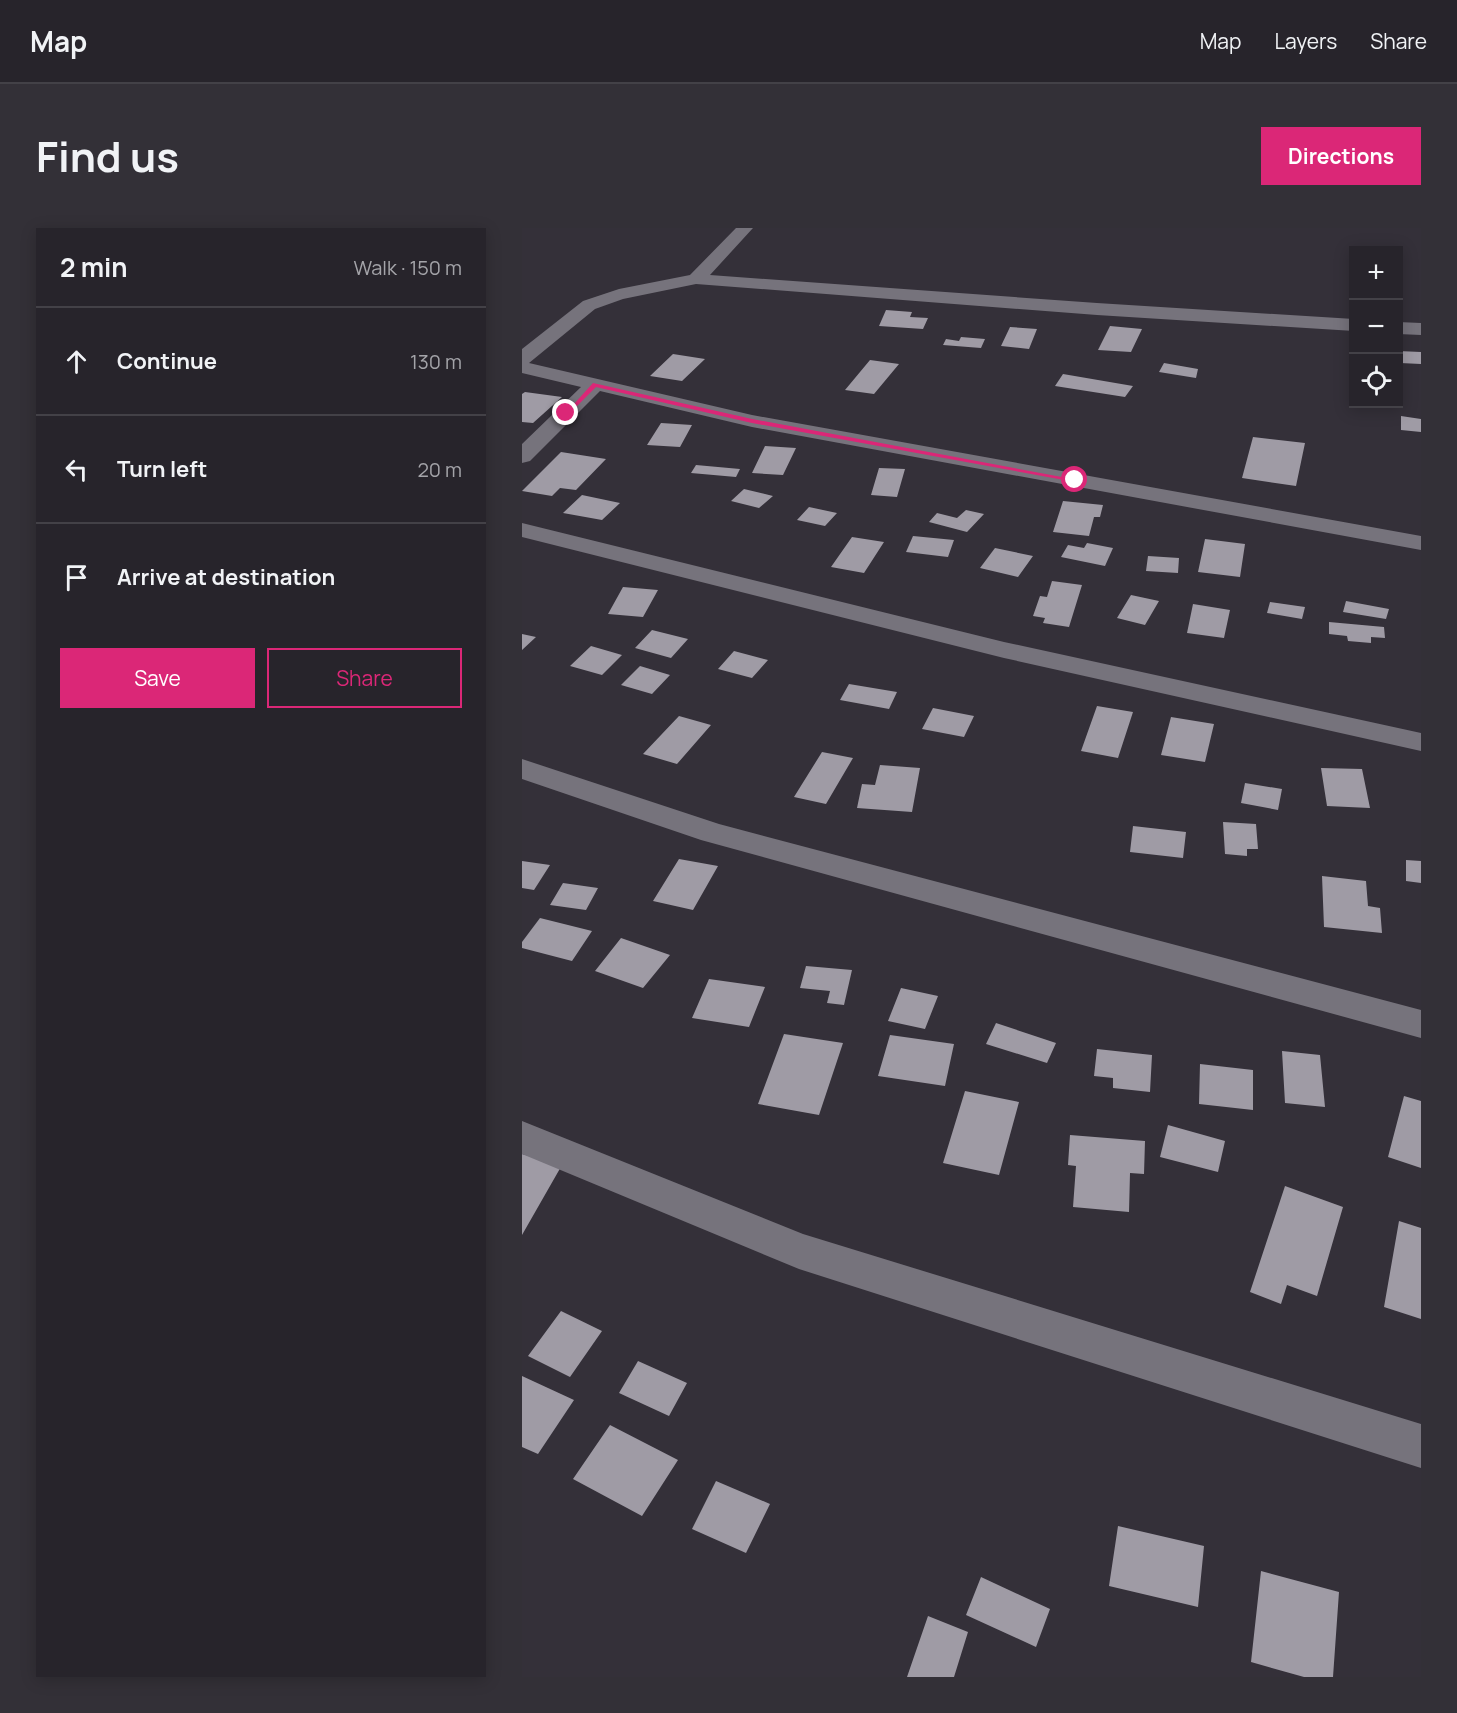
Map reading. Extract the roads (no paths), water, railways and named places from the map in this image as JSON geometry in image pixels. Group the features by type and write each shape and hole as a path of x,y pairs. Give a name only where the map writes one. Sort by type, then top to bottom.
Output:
{"street":[{"path":"696,279 745,228"},
{"path":"522,359 589,305 619,294 696,279 1097,309 1349,325"},
{"path":"1403,328 1421,329"},
{"path":"522,367 752,421 1421,543"},
{"path":"522,456 595,385"},
{"path":"522,530 1004,650 1421,742"},
{"path":"522,769 712,833 1421,1024"},
{"path":"522,1137 799,1251 1421,1446"}]}
